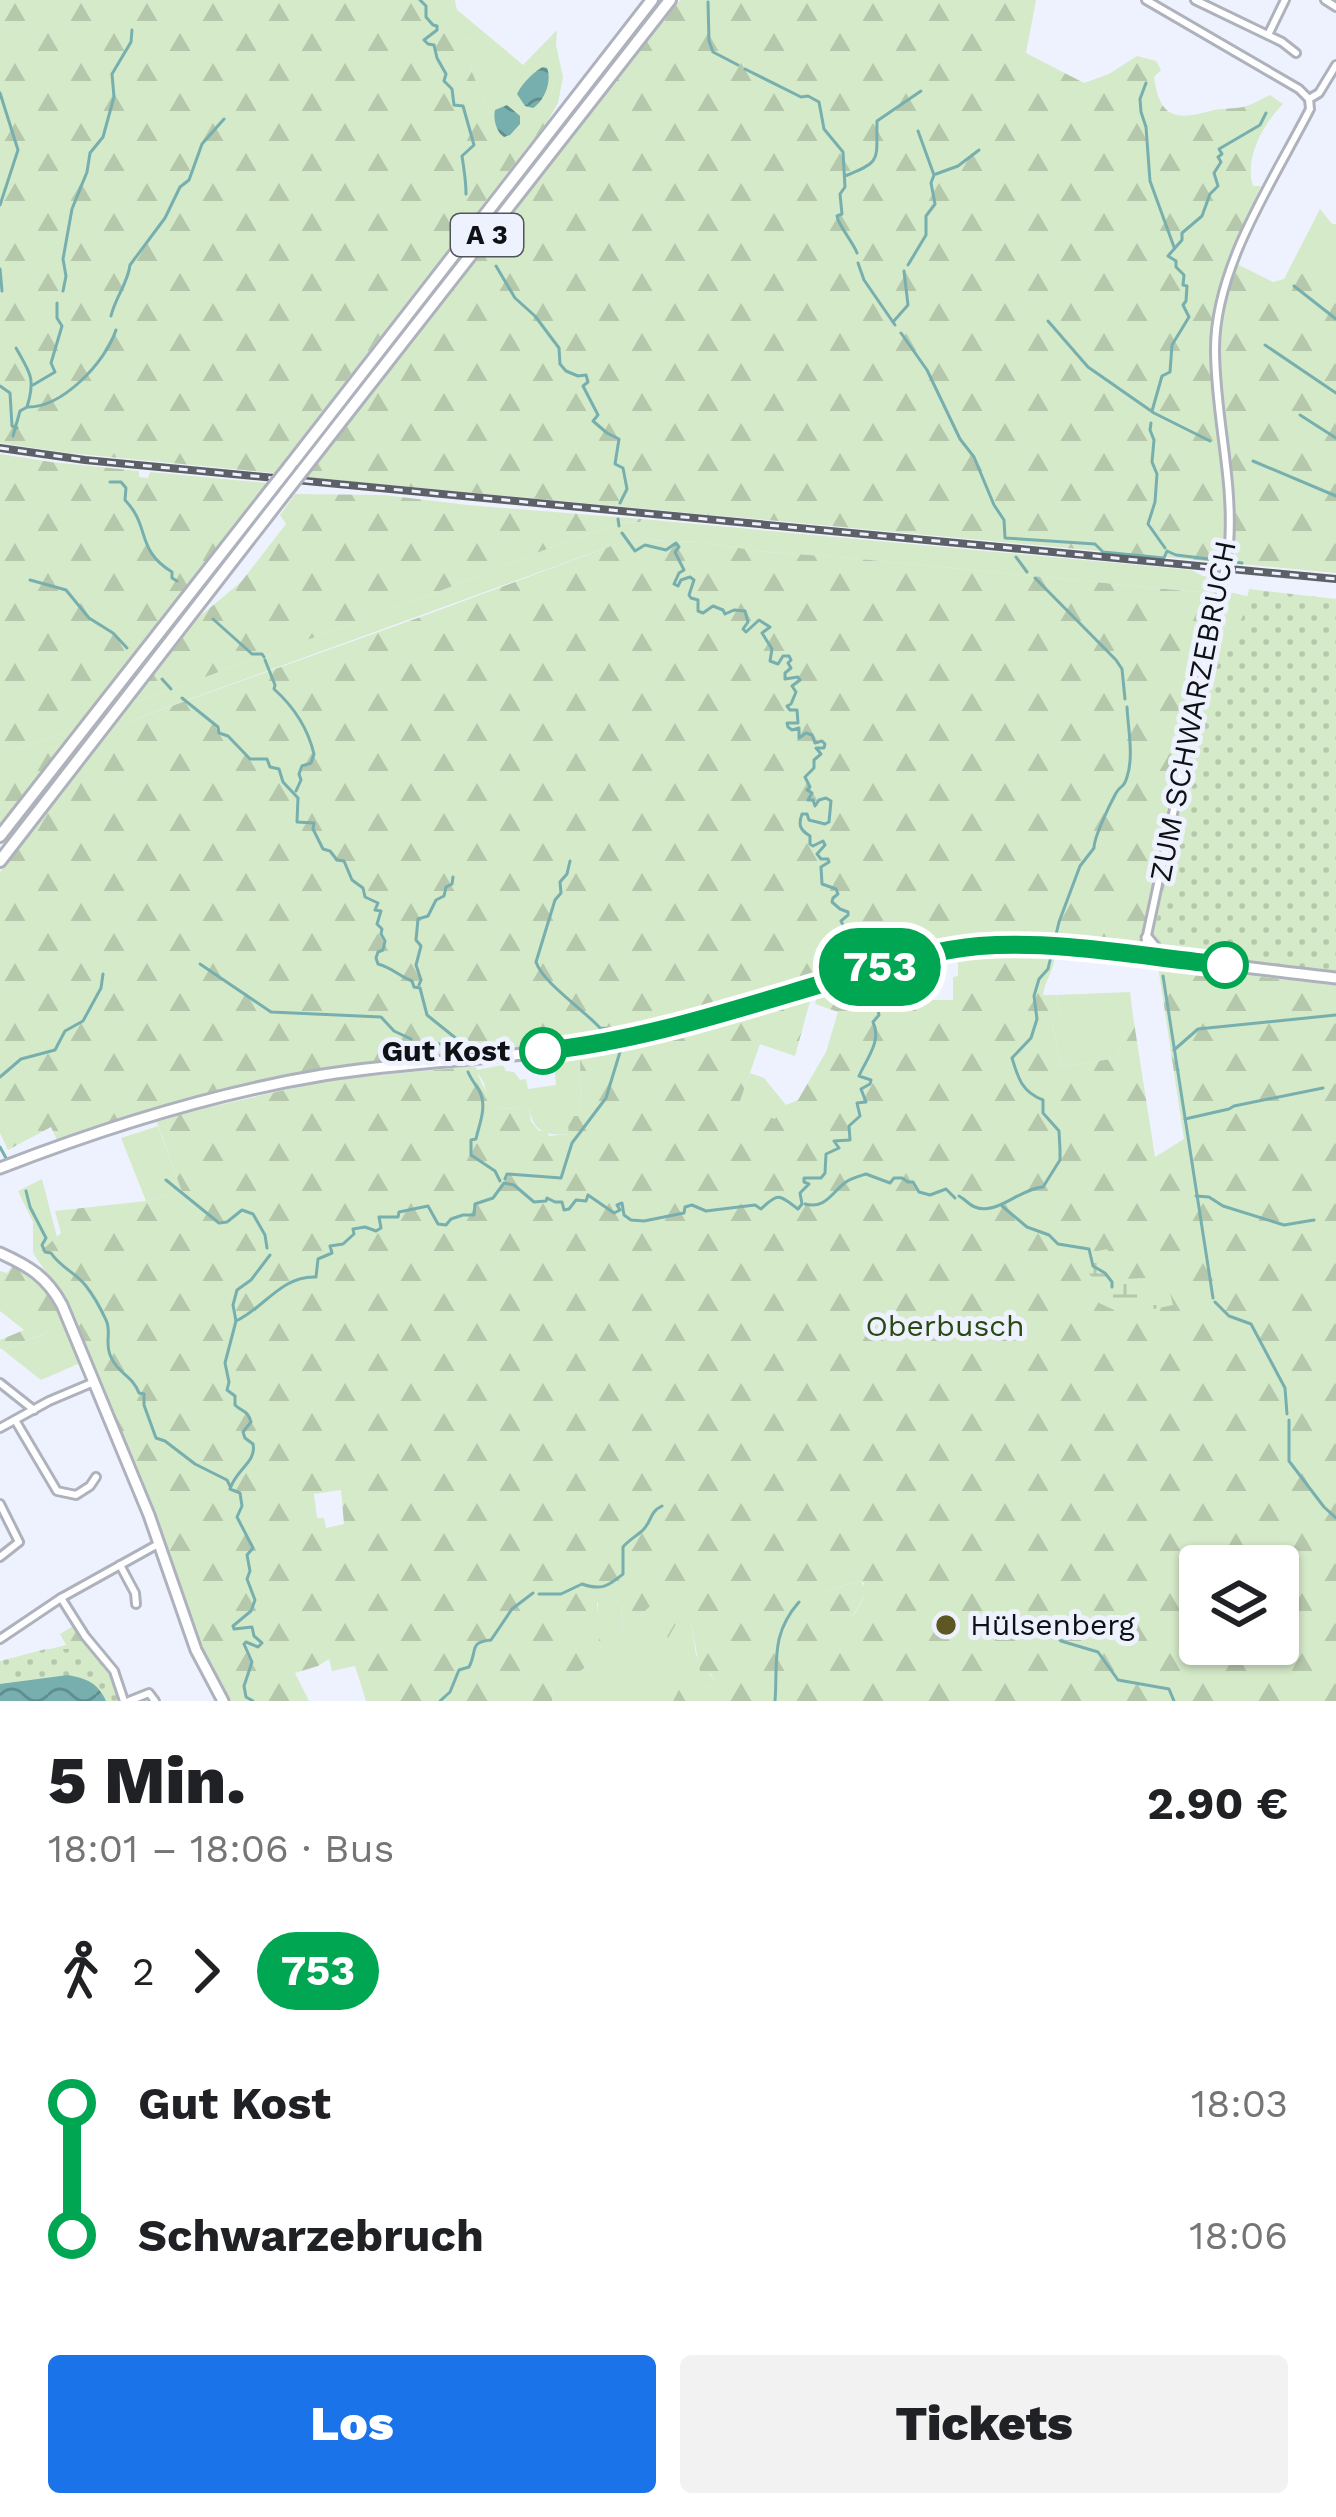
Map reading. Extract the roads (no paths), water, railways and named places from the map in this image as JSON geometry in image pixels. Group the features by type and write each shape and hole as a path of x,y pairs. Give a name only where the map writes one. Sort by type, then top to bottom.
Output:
{"highway":[{"name":"A 3","path":"0,836 652,0"},
{"name":"A 3","path":"0,861 670,0"},
{"path":"547,135 565,99"}],"main road":[{"path":"1147,938 1165,958"},
{"path":"0,1168 233,1094 326,1075 610,1042 676,1028 952,950 1069,948 1336,978"},
{"path":"0,1253 36,1271 54,1289 160,1543 188,1630 223,1701"}],"street":[{"path":"1146,0 1309,99"},
{"path":"1195,0 1296,53"},
{"path":"1268,35 1285,0"},
{"path":"1324,0 1336,7"},
{"name":"ZUM SCHWARZEBRUCH","path":"1143,956 1229,544 1230,504 1216,365 1220,303 1234,258 1310,109 1309,99 1319,93 1336,65"},
{"path":"0,1428 94,1382"},
{"path":"0,1383 34,1410"},
{"path":"14,1420 57,1492 76,1495 96,1477"},
{"path":"0,1504 19,1542 0,1557"},
{"path":"0,1639 61,1598 160,1543"},
{"path":"120,1565 136,1604"},
{"path":"61,1598 115,1671 126,1701 146,1693 155,1701"}],"water":[{"path":"543,67 549,79 544,95 533,108 525,106 517,94"},
{"path":"507,105 520,116 520,124 504,137 494,113"},
{"path":"68,1675 91,1682 106,1701 0,1701 0,1684"}],"waterway":[{"path":"420,0 426,6 426,17 437,26 424,40 434,45 454,105 463,106 474,145 462,156 466,194"},
{"path":"708,2 713,52 738,65"},
{"path":"63,291 72,209 90,153 103,137 114,97 112,74 131,42 132,30"},
{"path":"745,69 819,102 824,129 843,152 845,187 840,194 842,214 837,216 857,253"},
{"path":"1146,83 1140,99 1150,181 1174,247"},
{"path":"845,176 866,167 875,157 877,121 921,91"},
{"path":"0,93 18,150 0,205"},
{"path":"1152,411 1162,376 1170,372 1172,345 1189,317 1183,305 1184,275 1168,256 1182,240 1182,233 1202,216 1218,186 1214,173 1221,162 1219,149 1260,125 1266,113"},
{"path":"111,316 130,265 189,180 202,144 224,119"},
{"path":"908,265 926,235 926,216 935,204 934,175 918,131"},
{"path":"936,174 958,166 979,150"},
{"path":"858,263 895,325"},
{"path":"496,266 515,298 559,348 560,364 566,371 586,375 588,382 583,386 598,415 593,421 619,439 615,464 623,468 627,489 620,503"},
{"path":"0,269 2,291"},
{"path":"893,322 908,305 904,271"},
{"path":"1294,286 1336,319"},
{"path":"33,385 55,372 51,363 62,326 57,303"},
{"path":"1048,321 1088,367 1154,413 1210,441"},
{"path":"27,407 68,392 92,369 116,330"},
{"path":"901,333 927,370 960,439 974,457 1004,520 1005,538 1095,544 1103,552 1164,558 1167,551 1242,563"},
{"path":"1265,345 1336,393"},
{"path":"13,436 31,389 28,370 16,348"},
{"path":"0,386 10,393 12,426 17,428"},
{"path":"1300,415 1336,438"},
{"path":"1151,423 1157,474 1148,524 1165,548"},
{"path":"1253,461 1336,496"},
{"path":"110,482 121,482 126,488 125,500 148,546 177,581"},
{"path":"618,519 619,526"},
{"path":"622,533 635,551 645,545 666,550 676,543 684,570 674,584 690,577 694,580 689,595 698,600 698,611 713,606 725,614 745,611 746,632 759,620 770,627 762,633 772,649 770,661 778,664 789,656 791,668 785,679 800,680 792,686 796,692 787,706 797,710 798,723 787,723 788,727 799,728 799,738 806,733 815,743 825,744 816,748 821,754 805,777 812,793 808,800 815,806 819,800 831,801 829,822 809,820 802,814 801,827 810,836 810,844 823,841 825,845 817,854 829,862 821,867 822,884 836,889 832,902 848,912 841,921 865,962"},
{"path":"1016,557 1027,572"},
{"path":"1035,578 1116,660 1122,669 1125,699"},
{"path":"30,580 66,590 89,618 127,648"},
{"path":"213,619 252,654 264,657"},
{"path":"265,660 274,689 299,718 314,754 311,763 302,766 296,791"},
{"path":"162,679 171,689"},
{"path":"182,698 250,759 267,759 270,767 279,769 283,782 298,798 297,822 314,823 323,849 344,861 365,897 378,903 377,924 385,941 376,958 378,964 420,988 427,1015 464,1049"},
{"path":"959,1196 973,1206 991,1208 1043,1187 1060,1160 1059,1131 1043,1113 1043,1100 1022,1084 1012,1058 1031,1038 1037,1019 1034,996 1048,969 1059,922 1080,866 1094,848 1106,812 1127,777 1127,707"},
{"path":"570,861 536,962 555,987 600,1028 619,1029"},
{"path":"419,985 418,919 428,916 453,877"},
{"path":"200,964 271,1012 381,1017 394,1031 411,1039"},
{"path":"0,1077 21,1059 55,1050 65,1031 83,1021 101,988 103,974"},
{"path":"1163,976 1213,1298"},
{"path":"253,1701 246,1697 244,1686 252,1662 244,1644 258,1647 262,1643 252,1627 233,1626 251,1611 255,1600 247,1579 247,1555 253,1548 237,1517 240,1493 230,1489 253,1450 243,1432 250,1418 227,1390 225,1363 236,1321 293,1281 316,1277 318,1259 332,1253 330,1246 343,1244 354,1234 353,1229 376,1231 381,1228 379,1217 398,1217 399,1212 428,1206 438,1224 446,1225 451,1219 474,1215 475,1204 493,1198 504,1183 514,1185 534,1202 547,1198 562,1202 564,1210 576,1200 586,1201 588,1195 614,1213 622,1203 624,1215 631,1220 684,1213 692,1205 706,1211 755,1205 761,1209 779,1197 798,1209 800,1193 809,1184 804,1178 821,1178 826,1154 839,1148 834,1141 850,1140 849,1126 860,1116 857,1103 866,1102 861,1089 871,1080 859,1076 875,1043 873,1022 879,1015 865,985"},
{"path":"1174,1050 1198,1029 1336,1015"},
{"path":"422,1044 462,1044"},
{"path":"505,1179 507,1174 561,1178 572,1143 606,1098 620,1052"},
{"path":"468,1072 483,1103 471,1155 495,1171 500,1181"},
{"path":"1185,1119 1323,1088"},
{"path":"0,1147 6,1158"},
{"path":"805,1204 823,1202 846,1182 866,1174 890,1183 902,1178 930,1195 946,1189 955,1198"},
{"path":"166,1180 219,1223 242,1210 253,1214 267,1248"},
{"path":"26,1191 46,1238 45,1252 82,1281 97,1302 108,1325 111,1357 144,1394 156,1438 230,1486"},
{"path":"1196,1196 1284,1225 1314,1220"},
{"path":"1002,1206 1058,1244 1089,1249 1093,1266 1105,1273 1112,1287"},
{"path":"236,1321 237,1290 270,1255"},
{"path":"1215,1302 1229,1316 1251,1324 1285,1388 1287,1414"},
{"path":"1289,1420 1289,1461 1336,1518"},
{"path":"539,1594 613,1582 623,1574 623,1547 662,1506"},
{"path":"440,1701 450,1692 459,1670 469,1667 476,1645 491,1640 512,1609 533,1593"},
{"path":"775,1701 779,1638 799,1602"},
{"path":"1030,1631 1050,1629 1061,1641 1098,1652 1118,1680 1169,1689 1174,1701"}],"railway":[{"path":"0,448 85,460 1336,579"}],"place":[{"name":"Gut Kost","path":"543,1051"},
{"name":"Hülsenberg","path":"946,1625"}],"park label":[{"name":"Oberbusch","path":"945,1326"}]}
